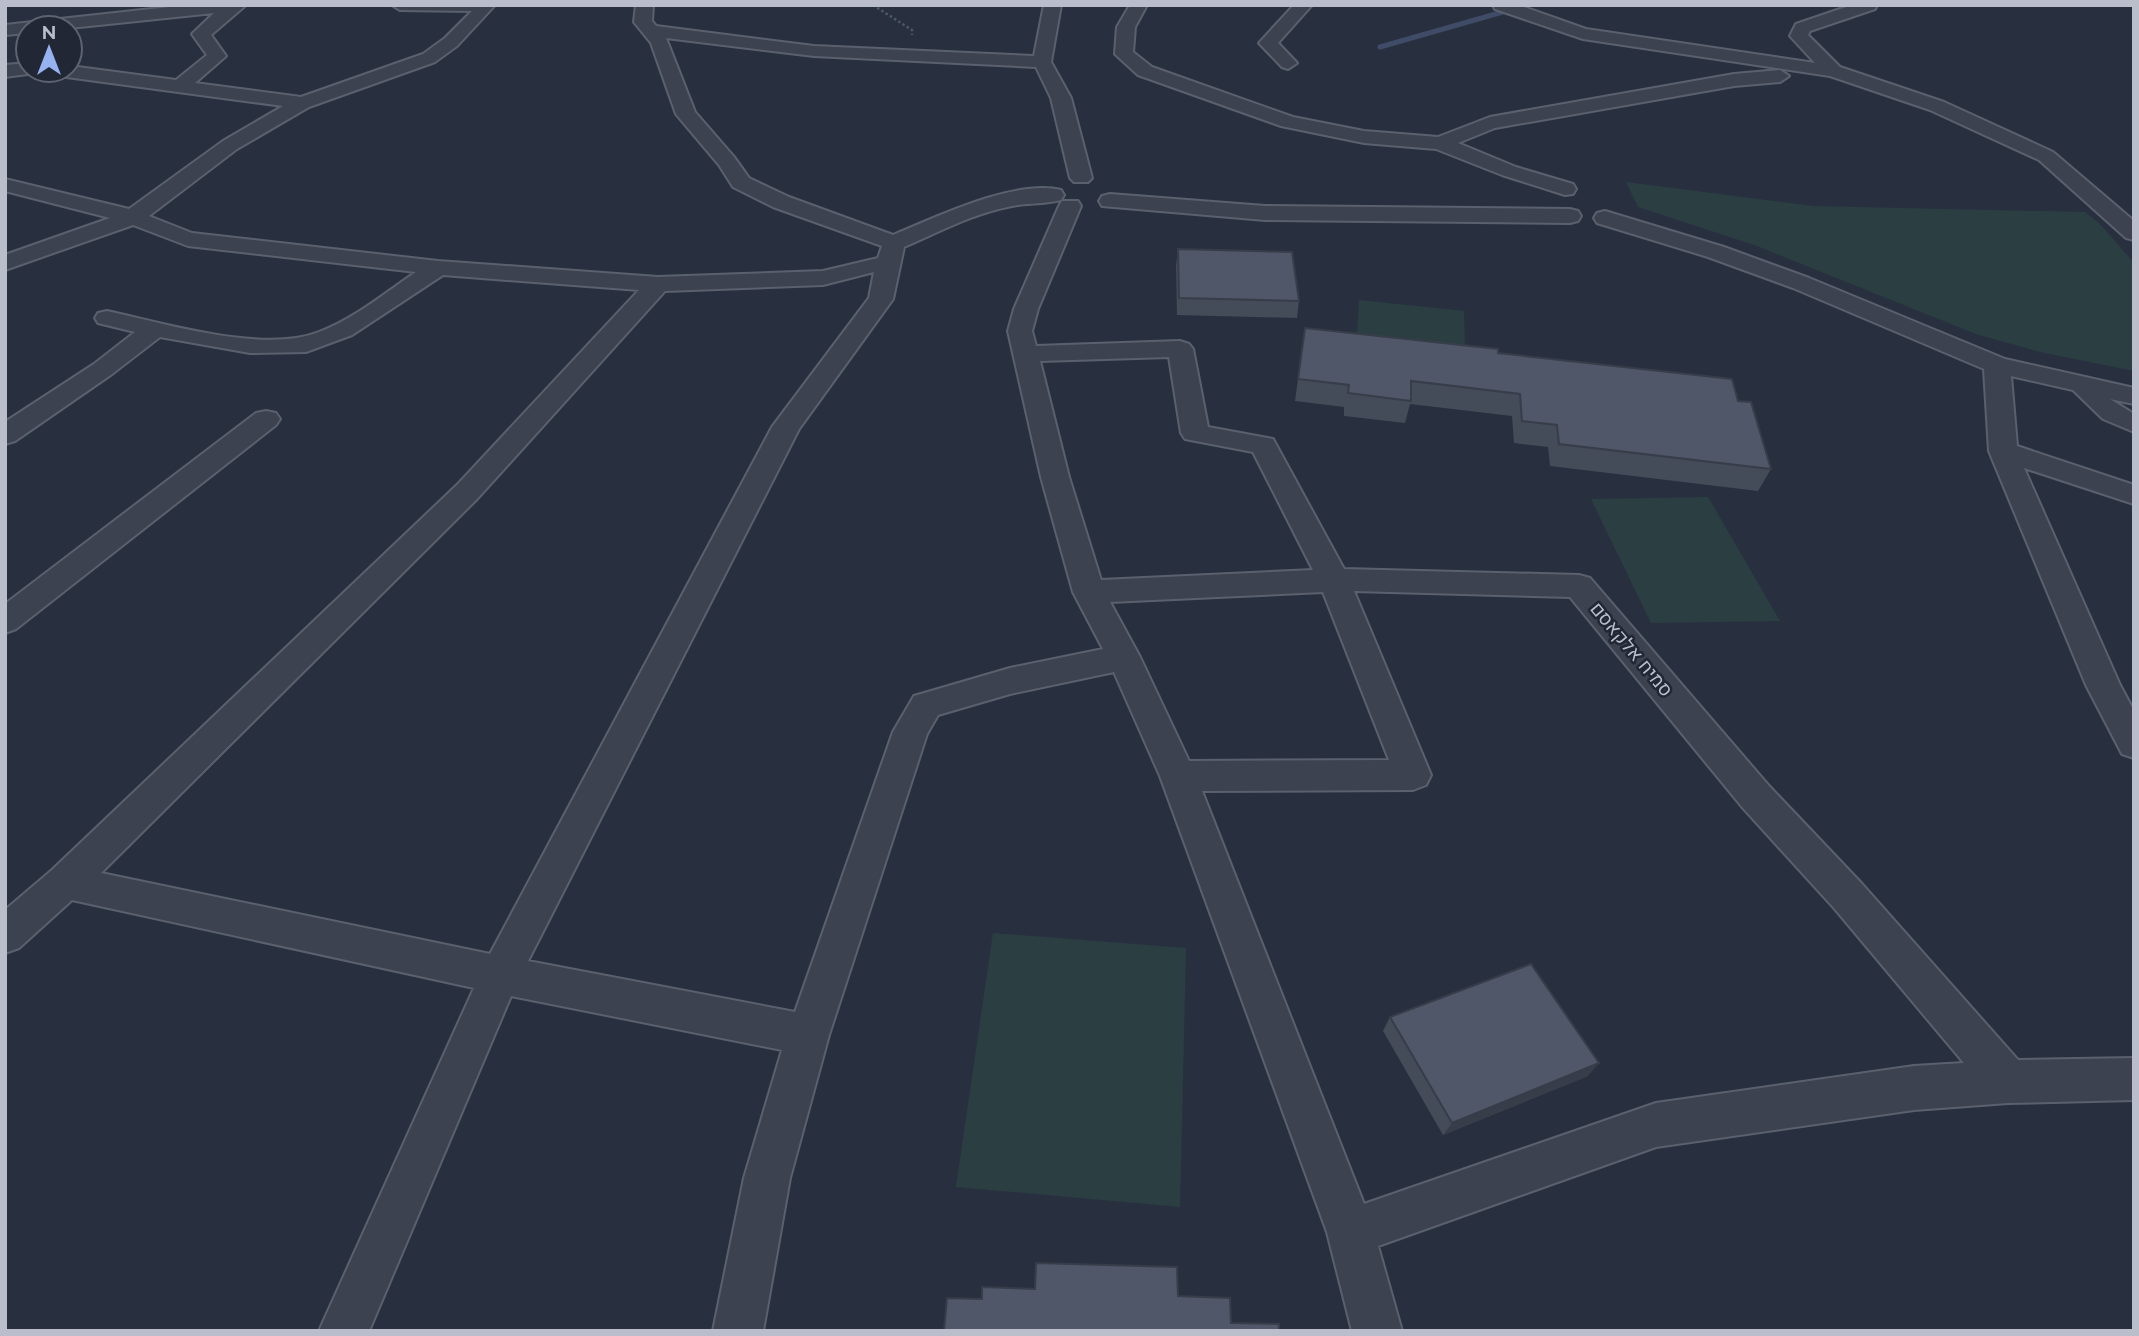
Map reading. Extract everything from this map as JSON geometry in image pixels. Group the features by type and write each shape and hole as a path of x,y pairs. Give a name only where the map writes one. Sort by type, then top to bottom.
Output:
{"street":[{"path":"84,23 103,5"},
{"path":"5,28 238,5"},
{"path":"400,5 486,6"},
{"path":"645,5 643,22 660,42 667,68 686,114 727,161 741,182 891,253"},
{"path":"1053,5 1042,62 1061,98 1068,193 1020,331 1055,477 1089,592 1124,657 1178,776 1351,1232 1377,1331"},
{"path":"1139,5 1126,27 1124,54 1144,71 1288,122 1364,137 1440,143 1508,171 1810,275 2010,355 2134,382"},
{"path":"1289,62 1268,43 1304,5"},
{"path":"1501,5 1583,34 1833,71 1937,106 2046,156 2134,233"},
{"path":"1833,71 1799,36 1802,28 1869,5"},
{"path":"180,86 217,56 201,34 232,6"},
{"path":"5,263 133,217 230,145 302,103 429,58 451,42 486,6"},
{"path":"5,28 22,12"},
{"path":"650,31 814,51 1042,62"},
{"path":"1440,143 1490,123 1734,80 1833,71"},
{"path":"84,73 302,103"},
{"path":"5,186 133,217 188,239 438,268 658,285 822,278 891,253 998,201 1030,195 1068,193 1100,180 1111,194 1265,213 1570,216 1585,219 1587,198"},
{"path":"1068,193 1088,208 1111,194 1265,206 1503,207 1587,198 1716,252 1789,278 1997,365 2134,396"},
{"path":"1570,216 1552,205 1587,198"},
{"path":"344,1331 500,975 786,426 881,299 891,253"},
{"path":"107,318 232,345 294,346 328,338 438,268"},
{"path":"5,935 66,882 467,492 658,285"},
{"path":"5,435 103,369 156,328"},
{"path":"1025,354 1180,349 1195,433 1263,445 1334,580 1413,775 1178,776"},
{"path":"1997,365 2003,451 2103,685 2134,744"},
{"path":"2082,385 2099,404 2123,421 2134,424"},
{"path":"5,621 266,419"},
{"path":"2003,451 2134,495"},
{"name":"סמיח אלקאסם","path":"1089,592 1334,580 1579,586 1756,797 1848,896 2008,1082"},
{"path":"737,1331 767,1178 808,1035 910,732 926,705 1010,681 1124,657"},
{"path":"66,882 500,975 808,1035"},
{"path":"1351,1232 1656,1125 1914,1088 2008,1082 2134,1079"}],"path":[{"path":"873,5 912,30 912,54"}],"green space":[{"path":"1626,182 1813,206 2085,212 2099,223 2134,263 2134,371 2040,352 1976,334 1757,246 1638,207"},
{"path":"1359,300 1464,311 1465,347 1357,336"},
{"path":"1708,497 1780,621 1651,623 1591,499"},
{"path":"993,933 1186,948 1180,1207 956,1187"}],"building":[{"path":"1178,249 1292,252 1299,301 1179,298"},
{"path":"1305,328 1732,379 1738,401 1751,402 1771,469 1559,444 1557,425 1522,421 1520,394 1411,381 1411,401 1348,393 1349,385 1298,379"},
{"path":"1531,964 1599,1063 1452,1123 1390,1017"},
{"path":"1036,1263 1177,1267 1178,1296 1230,1298 1231,1323 1279,1324 1279,1331 944,1331 947,1298 982,1299 982,1287 1035,1289"}],"waterway":[{"path":"1380,47 1527,5"}]}
